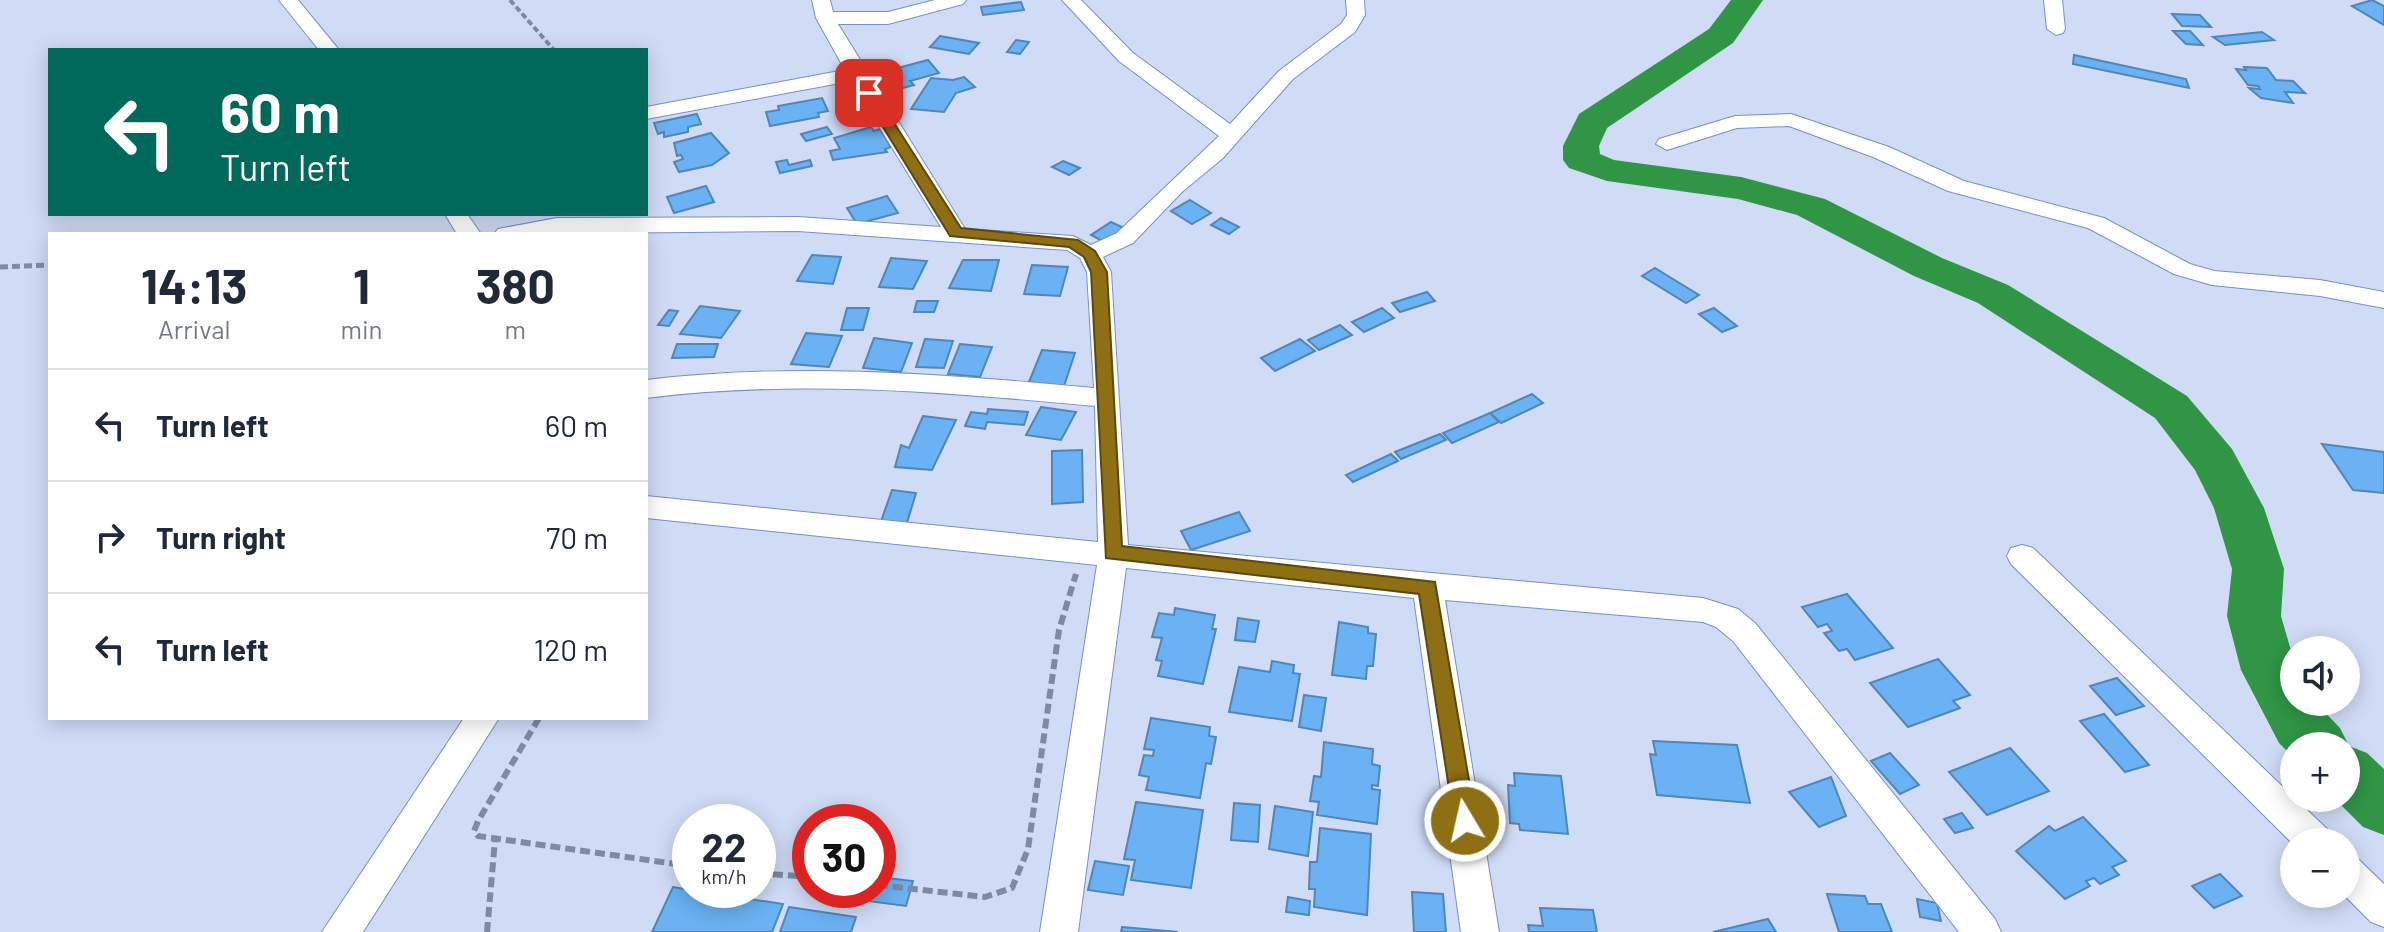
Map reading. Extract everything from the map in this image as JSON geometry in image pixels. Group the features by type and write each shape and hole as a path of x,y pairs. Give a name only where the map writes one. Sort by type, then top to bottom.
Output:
{"street":[{"path":"288,0 327,48"},
{"path":"823,9 888,18 957,0"},
{"path":"1071,0 1126,57 1230,134"},
{"path":"1090,254 1125,238 1174,187 1215,153 1286,75 1348,28 1356,15 1355,0"},
{"path":"2053,0 2056,29"},
{"path":"823,9 857,74 956,232"},
{"path":"648,113 857,74"},
{"path":"1667,144 1735,122 1791,120 1892,156 1967,189 2096,223 2182,269 2212,278 2320,288 2384,300"},
{"path":"517,232 557,225 641,219 798,224 956,232 1073,243 1090,254 1099,272 1108,398 1090,735 1059,932"},
{"path":"648,389 754,377 824,376 1108,398"},
{"path":"648,507 1100,551 1428,587 1703,610 1727,618 1744,632 1982,932"},
{"path":"2022,556 2301,828"},
{"path":"1428,587 1480,932"},
{"path":"341,932 481,720"},
{"path":"2360,886 2384,909"}],"path":[{"path":"510,0 523,19 552,48"},
{"path":"0,267 48,265"},
{"path":"896,887 985,897 1012,888 1028,849 1059,630 1072,582 1100,551"},
{"path":"538,720 474,831 495,840 672,864"},
{"path":"487,932 495,840"}],"building":[{"path":"2372,0 2384,6 2384,25 2352,6"},
{"path":"1021,2 1024,10 983,15 981,7"},
{"path":"2172,14 2200,15 2211,27 2182,26"},
{"path":"2173,31 2190,31 2203,45 2186,44"},
{"path":"2262,32 2274,40 2225,45 2213,37"},
{"path":"940,36 979,43 969,54 930,47"},
{"path":"1016,40 1029,42 1020,54 1007,52"},
{"path":"2074,55 2186,79 2189,88 2073,64"},
{"path":"928,60 939,73 910,81 914,85 895,90 887,79 896,77 890,70"},
{"path":"2244,67 2267,68 2276,80 2293,81 2305,93 2285,92 2293,103 2261,98 2249,88 2260,89 2258,86 2248,85 2236,69 2246,70"},
{"path":"964,77 975,87 956,93 944,112 911,109 931,78 953,80"},
{"path":"822,98 828,111 818,113 819,117 770,126 766,112 779,110 778,106"},
{"path":"697,114 701,124 688,127 688,132 664,137 664,132 658,134 654,123"},
{"path":"827,127 832,134 806,141 801,134"},
{"path":"871,127 874,131 880,129 891,147 885,149 887,152 833,160 830,151 840,149 834,138"},
{"path":"711,133 729,153 712,165 679,172 674,162 683,159 681,155 677,156 674,143"},
{"path":"787,160 789,165 810,160 812,166 780,173 776,162"},
{"path":"1063,161 1080,168 1069,175 1052,167"},
{"path":"706,186 714,202 674,213 667,197"},
{"path":"887,196 898,213 857,224 847,208"},
{"path":"1190,200 1211,213 1192,224 1171,211"},
{"path":"1221,218 1239,227 1229,234 1211,225"},
{"path":"1111,222 1128,230 1108,244 1091,235"},
{"path":"812,255 841,257 833,284 797,281"},
{"path":"891,258 927,261 913,289 879,287"},
{"path":"963,260 999,260 991,291 949,288"},
{"path":"1032,265 1068,267 1060,296 1024,294"},
{"path":"1655,268 1699,295 1686,303 1642,276"},
{"path":"1427,292 1435,301 1400,312 1392,303"},
{"path":"917,301 938,301 934,312 914,312"},
{"path":"700,306 740,311 721,338 680,334"},
{"path":"847,308 869,308 863,330 841,330"},
{"path":"1382,308 1394,318 1364,332 1352,322"},
{"path":"1714,308 1737,326 1722,332 1699,314"},
{"path":"669,310 678,311 669,326 658,325"},
{"path":"1340,325 1352,335 1319,350 1308,340"},
{"path":"806,333 842,336 829,367 791,364"},
{"path":"874,338 912,343 901,372 863,368"},
{"path":"925,339 953,341 944,368 916,367"},
{"path":"1300,339 1315,351 1275,371 1261,358"},
{"path":"677,344 718,344 714,357 672,358"},
{"path":"960,344 992,347 980,377 948,374"},
{"path":"1042,350 1075,353 1064,386 1029,382"},
{"path":"1532,394 1543,403 1501,423 1490,413"},
{"path":"1041,407 1076,412 1061,440 1026,435"},
{"path":"988,409 1028,412 1024,425 987,422 985,429 965,426 971,412 987,414"},
{"path":"1490,413 1499,422 1452,443 1443,433"},
{"path":"923,416 956,420 932,470 895,467 901,445 909,448"},
{"path":"1440,434 1446,440 1401,459 1395,452"},
{"path":"2322,444 2384,452 2384,493 2353,490"},
{"path":"1082,450 1083,502 1052,504 1052,451"},
{"path":"1391,454 1398,461 1353,482 1346,475"},
{"path":"892,490 916,493 906,526 879,527"},
{"path":"1239,512 1250,531 1191,550 1181,531"},
{"path":"1847,594 1893,648 1855,660 1847,649 1839,651 1824,633 1832,631 1827,624 1818,627 1802,607"},
{"path":"1175,608 1215,615 1212,629 1216,629 1203,684 1158,676 1162,661 1156,660 1162,638 1152,637 1159,613 1174,615"},
{"path":"1238,618 1259,621 1255,642 1235,640"},
{"path":"1339,622 1368,627 1368,633 1376,634 1373,666 1367,666 1366,679 1332,675"},
{"path":"1938,659 1970,695 1953,701 1960,708 1908,727 1870,683"},
{"path":"1272,661 1294,665 1293,673 1300,674 1292,721 1229,712 1239,667 1270,672"},
{"path":"2117,678 2144,706 2116,715 2090,686"},
{"path":"1304,695 1326,698 1321,731 1299,727"},
{"path":"2104,714 2149,765 2125,772 2080,721"},
{"path":"1151,718 1210,727 1209,736 1216,737 1211,764 1206,763 1200,798 1146,790 1149,777 1139,775 1144,755 1153,756 1154,750 1144,749"},
{"path":"1653,741 1737,745 1750,803 1657,795 1650,754 1656,755"},
{"path":"1324,742 1373,749 1372,764 1380,766 1378,786 1372,785 1372,789 1380,790 1377,824 1317,815 1319,802 1310,801 1314,776 1321,777"},
{"path":"2010,748 2049,791 1987,815 1949,772"},
{"path":"1890,753 1919,785 1900,794 1871,761"},
{"path":"1514,773 1561,776 1568,834 1520,830 1519,824 1510,823 1508,785 1515,786"},
{"path":"1831,777 1846,816 1819,827 1789,792"},
{"path":"1136,802 1203,810 1191,888 1131,880 1135,860 1124,859"},
{"path":"1234,803 1260,805 1258,842 1231,840"},
{"path":"1275,806 1313,812 1308,856 1269,849"},
{"path":"1962,813 1973,828 1955,833 1944,819"},
{"path":"2083,817 2126,861 2112,867 2119,875 2100,884 2094,878 2086,881 2090,886 2065,899 2016,851 2049,826 2055,831"},
{"path":"1320,828 1371,834 1367,915 1314,907 1315,889 1309,889 1310,862 1317,862"},
{"path":"1095,861 1129,866 1123,895 1088,890"},
{"path":"2220,874 2242,896 2214,908 2192,886"},
{"path":"896,879 913,881 906,906 896,905"},
{"path":"672,889 672,908 776,908 776,903 783,904 772,932 652,932"},
{"path":"1412,892 1443,894 1446,932 1414,932"},
{"path":"1827,894 1865,896 1868,904 1881,904 1892,932 1839,932"},
{"path":"1288,897 1310,901 1309,915 1286,912"},
{"path":"1917,899 1937,903 1941,921 1920,917"},
{"path":"789,907 856,917 851,932 780,932"},
{"path":"1540,908 1593,910 1597,932 1529,932 1528,925 1543,926"},
{"path":"1768,919 1776,932 1713,932"},
{"path":"1122,927 1178,932 1121,932"}],"waterway":[{"path":"1747,0 1721,36 1592,122 1581,146 1582,160 1607,170 1741,188 1811,207 1928,267 1993,294 2171,407 2215,461 2239,508 2258,569 2254,616 2269,670 2299,726 2305,732"},
{"path":"2360,785 2384,808"}],"route":[{"path":"869,93 956,232 1073,243 1090,254 1099,272 1104,335 1113,553 1428,587 1465,821"}]}
